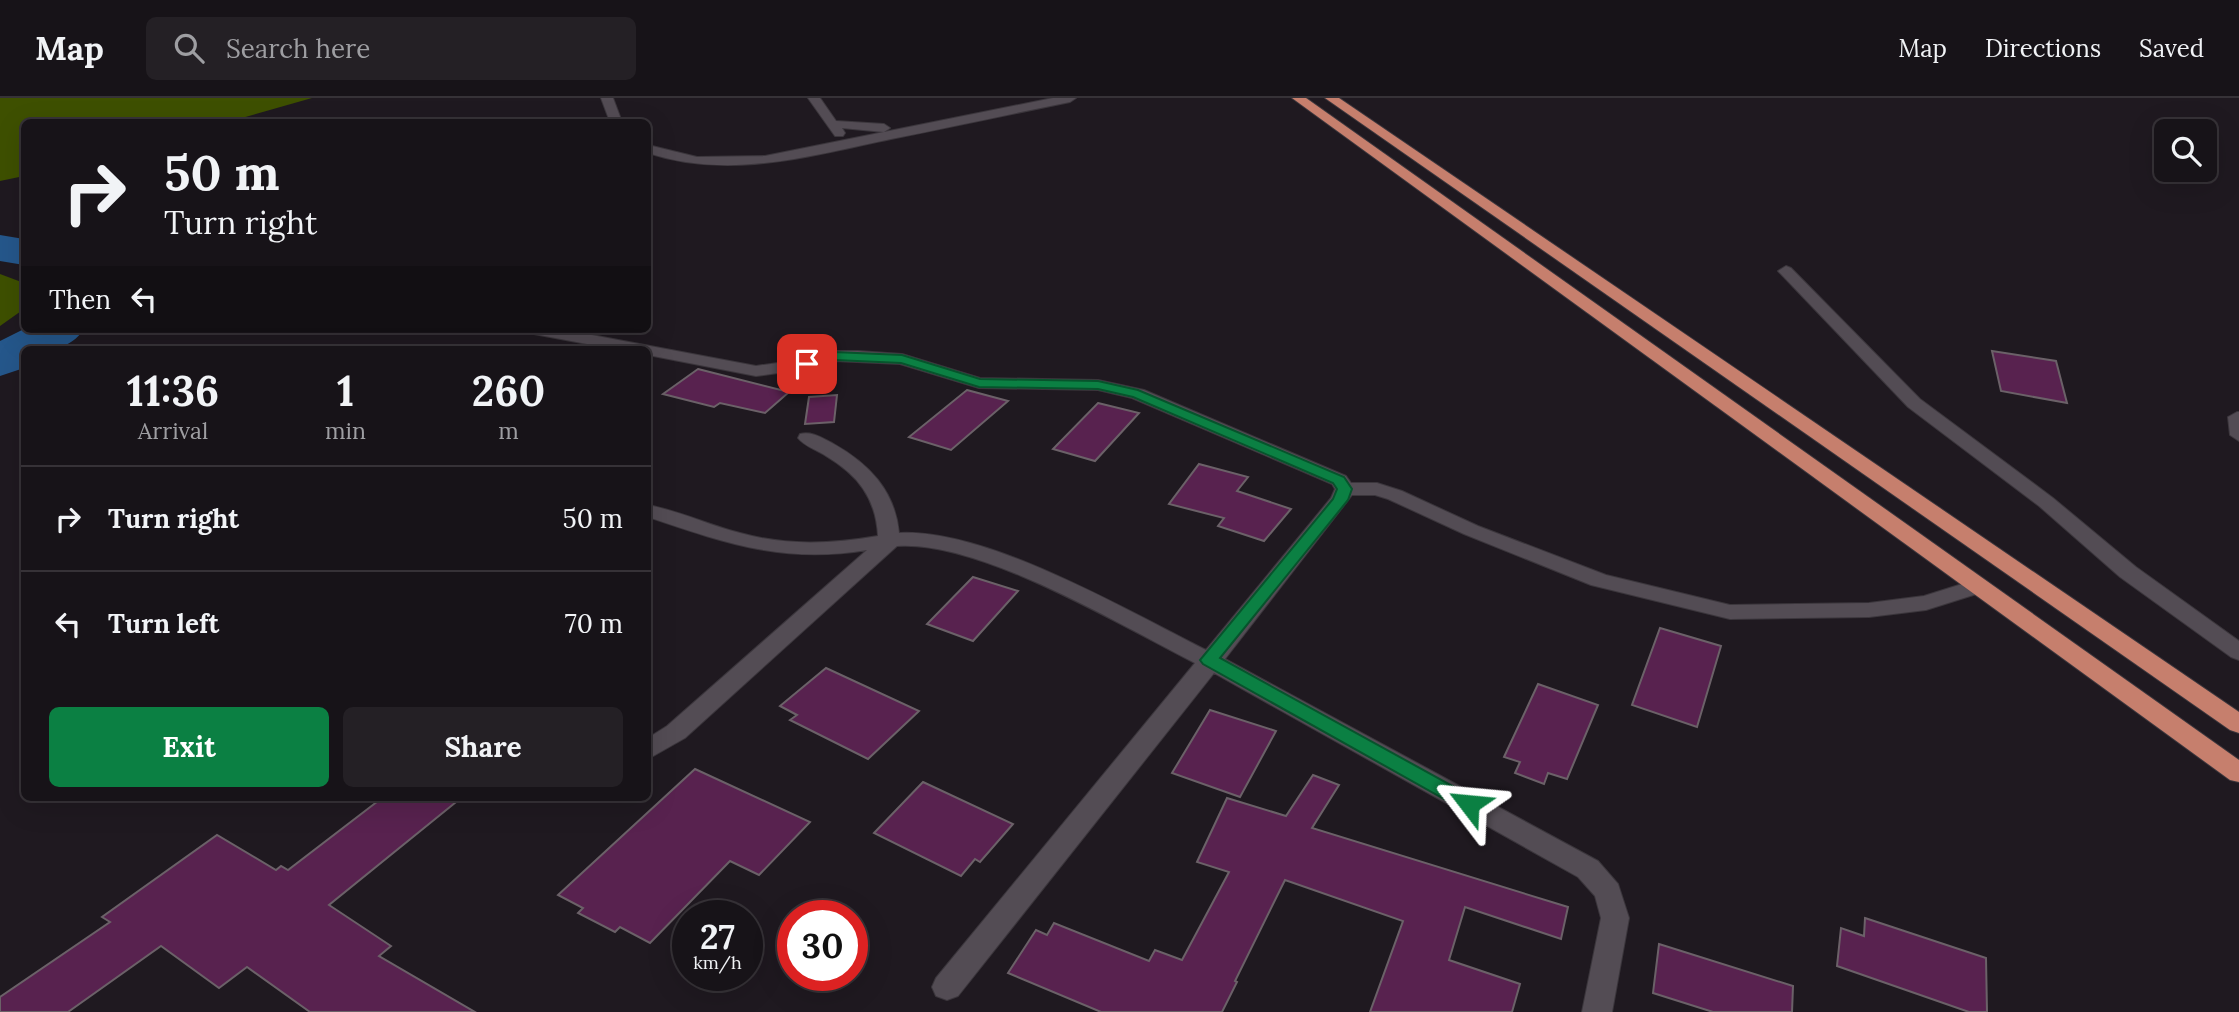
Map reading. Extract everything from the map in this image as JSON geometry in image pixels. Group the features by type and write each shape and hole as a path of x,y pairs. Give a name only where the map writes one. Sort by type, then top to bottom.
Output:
{"highway":[{"path":"1298,98 2239,773"},
{"path":"1331,98 2239,724"}],"street":[{"path":"607,98 615,119"},
{"path":"814,98 847,143"},
{"path":"651,150 709,163 743,164 1070,98"},
{"path":"833,124 911,131"},
{"path":"1786,271 1914,403 2046,502 2128,572 2239,652"},
{"path":"556,333 625,346"},
{"path":"651,351 756,370 807,364 834,356 858,356 902,359 979,383 1098,385 1138,394 1169,407 1339,480 1345,489"},
{"path":"651,748 676,732 890,542 890,517 881,495 858,470 807,438"},
{"path":"1345,489 1368,488 1395,495 1471,530 1599,580 1730,612 1868,610 1926,603 1978,586"},
{"path":"947,987 1340,500 1345,489"},
{"path":"651,512 734,539 778,549 822,550 918,538 941,542 1027,570 1209,660 1588,869 1608,892 1615,919 1597,1012"}],"green space":[{"path":"0,98 312,98 238,119 21,119 21,177 0,181"},
{"path":"0,274 21,282 21,311 0,326"}],"building":[{"path":"1992,351 2056,361 2067,403 2001,391"},
{"path":"698,369 789,392 765,413 720,403 714,407 663,394"},
{"path":"967,390 1008,401 951,450 909,437"},
{"path":"837,395 834,422 805,424 809,397"},
{"path":"1098,403 1139,413 1095,461 1053,449"},
{"path":"1199,464 1248,477 1237,491 1291,509 1264,541 1218,526 1224,518 1169,504"},
{"path":"973,577 1018,591 973,641 927,624"},
{"path":"1660,628 1721,646 1697,727 1632,705"},
{"path":"826,668 919,711 868,759 790,720 797,715 780,706"},
{"path":"1538,684 1598,705 1567,779 1548,773 1544,784 1515,773 1520,762 1504,757"},
{"path":"1210,710 1276,731 1240,797 1172,773"},
{"path":"695,769 810,822 759,875 730,861 692,900 672,900 672,920 650,943 620,927 615,932 578,913 583,908 558,895"},
{"path":"1313,775 1339,785 1312,828 1568,907 1561,939 1465,907 1449,960 1520,984 1512,1012 1370,1012 1403,921 1285,880 1222,1012 1101,1012 1008,973 1036,930 1047,935 1054,923 1149,961 1155,950 1182,960 1229,872 1197,862 1227,798 1286,816"},
{"path":"923,782 1013,824 980,862 975,859 961,876 874,833"},
{"path":"378,801 457,801 329,905 391,946 379,956 475,1012 310,1012 247,967 219,988 161,946 68,1012 0,1012 0,997 110,922 102,917 217,835 276,870 281,866 288,870"},
{"path":"1865,918 1986,958 1987,1012 1969,1012 1837,966 1841,928 1864,936"},
{"path":"1659,944 1793,986 1792,1012 1713,1012 1653,993"}],"waterway":[{"path":"0,248 21,252"},
{"path":"28,346 52,333"},
{"path":"0,361 21,350"}],"route":[{"path":"807,364 834,356 902,359 979,383 1098,385 1138,394 1339,480 1345,489 1340,500 1209,660 1469,804"}]}
